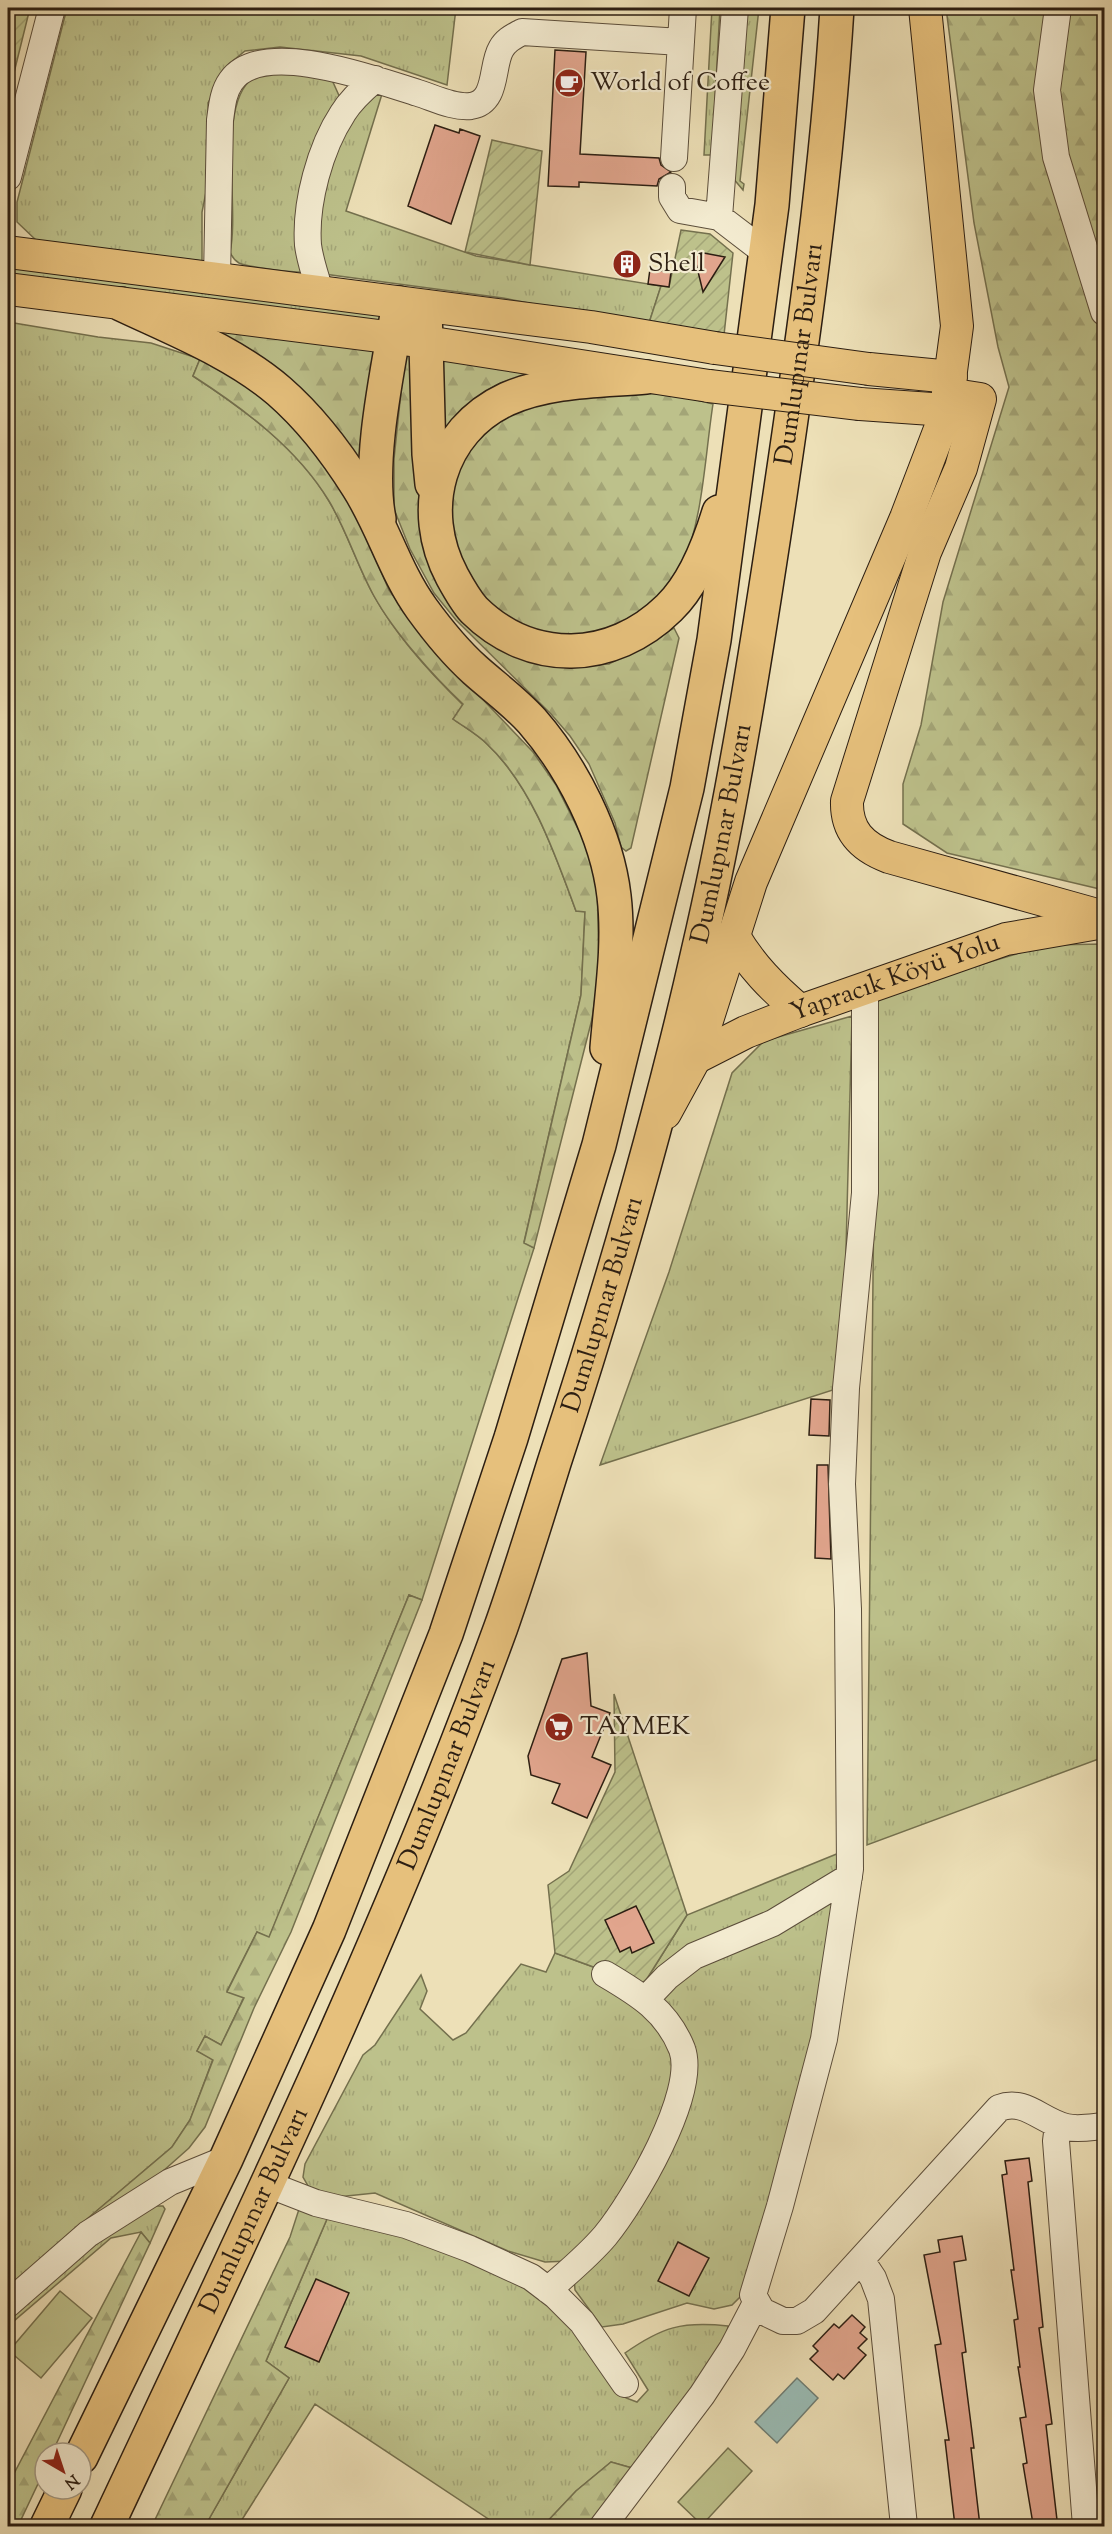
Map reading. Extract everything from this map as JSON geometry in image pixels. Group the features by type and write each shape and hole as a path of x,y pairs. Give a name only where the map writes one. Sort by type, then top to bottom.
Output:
{"highway":[{"name":"Dumlupınar Bulvarı","path":"89,2441 226,2159 329,1930 446,1634 511,1438 599,1145 687,788 714,640 766,253 788,8"},
{"name":"Dumlupınar Bulvarı","path":"107,2526 342,2019 429,1813 502,1623 592,1348 652,1137 698,952 755,662 804,332 833,81 837,8"},
{"path":"121,304 218,352 278,390 322,436 359,488 396,564 420,606 448,644 531,720 568,767 596,830 614,894 615,926 599,1145"},
{"path":"412,305 426,342 429,454 440,546 448,569 472,608 493,626 514,639 538,648 565,652 592,650 634,635 651,624 670,607 685,588 709,543 741,448"},
{"path":"382,534 376,489 383,399 393,338 412,305"},
{"path":"434,501 438,476 448,452 484,412 530,390 561,384 646,377"},
{"path":"47,2526 59,2501"}],"main road":[{"path":"652,1137 695,1058 750,882 906,518 948,394 957,326 926,8"},
{"path":"8,252 591,327 715,348 869,369 948,394 980,399 961,468 925,552 847,801 849,826 872,850 889,857 1104,917"},
{"path":"8,289 426,342 709,386 860,404 948,394"},
{"name":"Yapracık Köyü Yolu","path":"695,1058 746,1032 800,1011 1006,939 1104,922"},
{"path":"733,935 749,963 800,1011"}],"street":[{"path":"8,173 52,8"},
{"path":"674,158 683,8"},
{"path":"719,217 735,8"},
{"path":"1058,8 1047,90 1056,156 1104,312"},
{"path":"217,278 220,120 224,95 232,79 247,66 269,61 292,61 375,80 454,105 472,106 483,99 493,85 500,51 510,38 522,32 681,42"},
{"path":"321,294 308,246 315,185 330,138 343,112 375,80"},
{"path":"672,187 672,197 680,210 719,217 766,253"},
{"path":"865,988 865,1193 846,1388 842,1484 848,1609 849,1877 824,2039 780,2206 757,2275 753,2295 756,2303 773,2318 797,2321 814,2311 999,2108 1010,2104 1022,2106 1058,2125 1070,2128 1104,2126"},
{"path":"646,1999 667,1977 694,1956 773,1923 849,1877"},
{"path":"548,2290 604,2237 622,2213 668,2129 680,2096 685,2071 683,2052 661,2013 646,1999 605,1974"},
{"path":"1058,2125 1056,2141 1086,2526"},
{"path":"8,2304 88,2234 170,2182 226,2159"},
{"path":"267,2184 316,2203 406,2224 470,2249 531,2277 582,2322 625,2384"},
{"path":"861,2260 873,2278 881,2299 904,2526"},
{"path":"603,2526 702,2395 732,2349 756,2303"}],"green space":[{"path":"8,8 30,8 8,97"},
{"path":"67,8 456,8 447,85 361,56 280,47 245,51 229,64 208,103 210,172 202,212 202,261 37,241 17,222 17,202"},
{"path":"712,8 720,8 712,155 704,155"},
{"path":"748,8 759,8 740,181 744,184 743,190 732,177"},
{"path":"946,8 1104,8 1104,890 947,853 903,824 903,784 921,725 943,602 1009,387 998,347 974,223"},
{"path":"293,72 332,80 341,100 306,272 244,265 236,261 230,252 233,211 231,159 235,110 242,91 253,78 267,74"},
{"path":"382,94 346,211 476,256 661,286 648,326 503,298 324,274 318,256 320,190 350,120 371,95"},
{"path":"492,140 542,151 530,265 465,252"},
{"path":"681,230 710,234 733,253 724,335 648,326 661,286 669,287"},
{"path":"11,266 379,313 384,321 9,281"},
{"path":"8,322 151,343 200,359 193,376 268,431 316,482 335,512 368,585 392,625 415,654 463,705 453,719 487,744 517,780 550,844 576,911 585,911 581,995 524,1242 534,1248 422,1600 409,1595 269,1938 257,1932 227,1991 244,1997 221,2045 205,2036 197,2051 213,2059 190,2120 172,2147 66,2237 8,2291"},
{"path":"202,325 377,350 366,468"},
{"path":"405,354 415,357 433,565 577,666 609,664 674,628 679,638 631,848 626,851 621,847 615,823 589,764 570,736 551,714 456,620 434,593 410,549 394,509 394,459"},
{"path":"440,357 571,375 526,377 496,386 483,393 441,438"},
{"path":"200,359 241,381 288,417 319,453 358,518 389,590 429,643 533,752 556,785 583,839 597,878 599,970 592,1019 534,1248 524,1243 581,995 585,912 576,911 550,844 517,780 487,744 453,719 463,704 415,653 382,610 335,512 316,482 268,431 193,376"},
{"path":"590,393 672,394 713,404 699,510 681,569 670,587 657,601 632,617 600,632 588,635 566,635 542,632 513,622 493,606 476,585 463,562 454,536 450,509 453,483 462,459 478,437 490,427 530,407"},
{"path":"1104,944 1104,1757 867,1845 876,996 1046,945"},
{"path":"852,1016 845,1289 836,1389 600,1465 669,1272 732,1073 764,1041"},
{"path":"409,1595 422,1600 291,1932 254,2008 205,2127 189,2148 162,2172 87,2224 87,2219 172,2147 190,2120 213,2060 197,2051 205,2036 221,2045 244,1998 227,1992 257,1932 269,1937"},
{"path":"614,1694 687,1915 643,1985 555,1953 548,1885 569,1871 615,1772"},
{"path":"844,1851 837,1912 790,2140 743,2294 732,2305 714,2309 687,2303 623,2324 602,2327 575,2290 574,2277 611,2239 691,2041 671,2007 643,1985 687,1915"},
{"path":"555,1953 596,1968 654,2016 674,2055 672,2099 603,2227 569,2261 545,2262 508,2251 375,2193 337,2197 311,2191 303,2177 305,2164 363,2055 375,2045 421,1975 427,1991 420,2009 453,2040 466,2033 521,1964 546,1972"},
{"path":"155,2206 163,2206 165,2209 150,2243 141,2232 111,2238 8,2326 8,2314 76,2256"},
{"path":"300,2206 330,2212 266,2361 289,2378 205,2526 152,2526 290,2237"},
{"path":"330,2212 377,2221 529,2283 607,2364 626,2398 637,2402 648,2390 625,2353 638,2344 673,2328 698,2324 728,2326 724,2342 689,2399 632,2468 611,2462 576,2491 543,2526 499,2526 315,2404 238,2526 205,2526 289,2378 266,2361"},
{"path":"141,2232 150,2243 58,2441 33,2441 33,2494 18,2526 8,2526 8,2485"},
{"path":"60,2291 92,2318 41,2378 9,2351"},
{"path":"728,2448 752,2471 702,2525 678,2502"},
{"path":"611,2462 632,2468 587,2526 543,2526 576,2491"}],"water":[{"path":"797,2378 818,2398 777,2443 755,2422"}],"building":[{"path":"555,50 586,52 580,154 659,158 661,165 671,172 659,179 657,186 579,182 579,187 548,186"},
{"path":"435,125 459,133 460,129 480,136 451,224 408,206"},
{"path":"693,251 725,257 703,292"},
{"path":"650,269 671,272 669,287 648,284"},
{"path":"811,1399 830,1400 829,1436 809,1435"},
{"path":"817,1465 828,1465 831,1559 815,1558"},
{"path":"587,1653 591,1706 610,1713 592,1757 611,1765 587,1818 552,1803 560,1784 531,1775 528,1756 562,1659"},
{"path":"636,1906 654,1943 632,1953 630,1947 620,1952 605,1920"},
{"path":"1029,2158 1032,2181 1028,2182 1043,2327 1039,2328 1052,2424 1046,2425 1057,2520 1033,2524 1023,2464 1027,2463 1020,2418 1026,2417 1018,2367 1020,2367 1014,2320 1018,2319 1011,2270 1014,2270 1002,2175 1007,2174 1005,2161"},
{"path":"962,2236 966,2260 954,2262 966,2352 962,2353 974,2448 971,2448 980,2526 955,2526 945,2440 949,2440 935,2345 941,2344 924,2255 940,2252 938,2240"},
{"path":"678,2242 709,2258 689,2296 658,2281"},
{"path":"316,2279 349,2293 319,2362 285,2347"},
{"path":"852,2315 865,2327 860,2333 867,2339 858,2348 866,2355 844,2379 838,2374 833,2380 810,2359 818,2351 813,2346 834,2324 839,2328"}],"place":[{"name":"World of Coffee","path":"569,83"},
{"name":"Shell","path":"627,264"},
{"name":"TAYMEK","path":"559,1727"}]}
